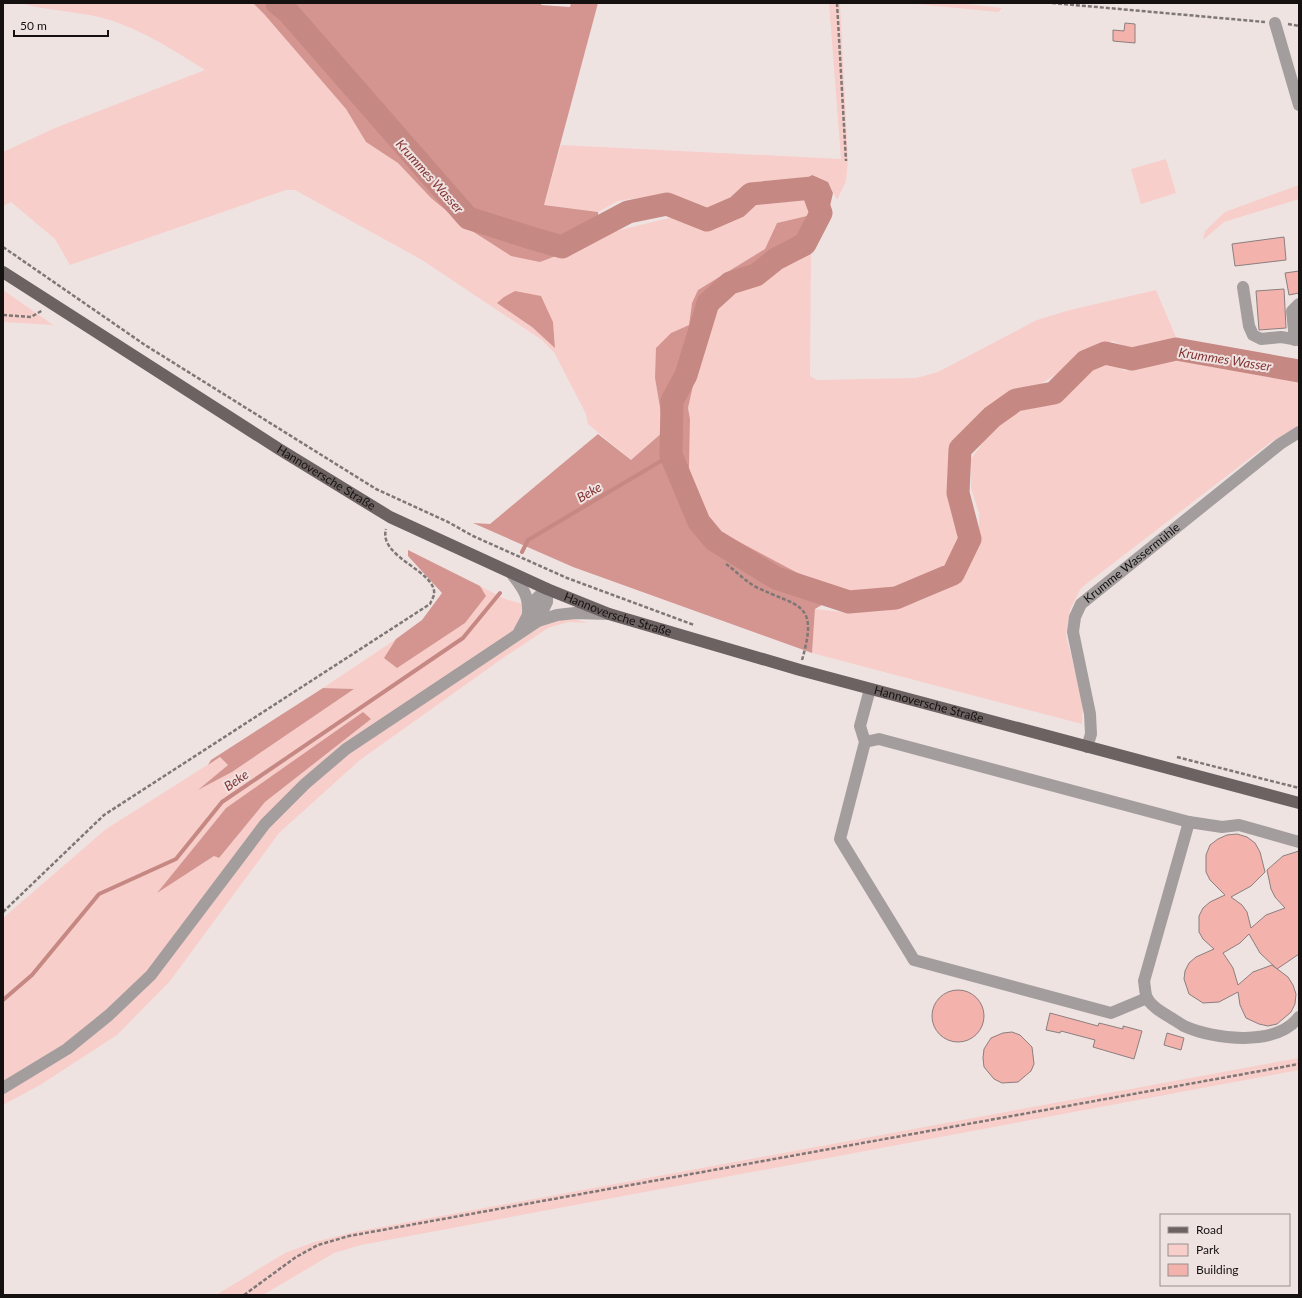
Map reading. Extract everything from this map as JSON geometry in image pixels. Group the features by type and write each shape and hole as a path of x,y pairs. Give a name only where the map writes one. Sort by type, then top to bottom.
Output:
{"main road":[{"name":"Hannoversche Straße","path":"3,272 266,440 390,517 546,589 609,614 801,665 870,689 1299,803"}],"street":[{"path":"1275,23 1299,105"},
{"path":"1243,286 1249,326 1253,335 1261,339 1281,337 1297,340 1292,311 1299,304"},
{"name":"Krumme Wassermühle","path":"1087,747 1091,734 1090,714 1073,632 1075,617 1081,604 1280,444 1299,432"},
{"path":"512,574 525,592 533,618"},
{"path":"3,1088 67,1049 109,1015 151,974 265,824 306,784 346,749 519,632 547,602 546,589"},
{"path":"533,618 576,613 609,614"},
{"path":"870,689 860,726 865,742 840,839 914,960 1111,1013 1147,998"},
{"path":"865,742 879,739 1189,822 1222,827 1239,825 1299,842"},
{"path":"1189,822 1144,980 1147,998 1158,1010 1184,1026 1218,1035 1250,1038 1276,1034 1294,1023 1299,1017"}],"path":[{"path":"837,3 846,161"},
{"path":"1052,3 1275,23"},
{"path":"3,247 145,345 376,489 448,522 473,536 561,575 700,627"},
{"path":"3,315 31,317"},
{"path":"3,912 104,815 430,604 434,595 433,589 428,580 388,547 384,536 387,526"},
{"path":"726,564 754,586 795,603 805,612 808,622 806,647 801,665"},
{"path":"795,657 801,665"},
{"path":"801,665 810,661"},
{"path":"1176,756 1299,788"},
{"path":"244,1295 296,1257 318,1245 349,1236 1299,1064"}],"green space":[{"path":"21,3 253,3 346,109 366,142 398,163 431,198 540,262 572,250 600,235 677,216 701,226 735,219 755,200 799,197 814,205 811,215 777,223 765,249 698,290 692,303 689,325 671,333 655,378 664,431 631,460 588,424 586,414 554,352 542,340 422,260 295,190 286,190 70,265 55,239 11,202 3,206 3,152 55,128 205,70 154,39 113,21 90,15 31,6","holes":["553,322 555,347 532,327"]},
{"path":"829,3 840,3 848,160 846,181 837,200 828,182 812,175 798,184 745,186 724,204 700,209 666,194 618,201 598,212 544,205 561,145 841,159"},
{"path":"906,3 958,3 1002,8 998,12"},
{"path":"1166,159 1176,193 1141,204 1131,169"},
{"path":"1299,185 1299,199 1224,222 1203,240 1205,231 1225,212"},
{"path":"811,254 810,376 817,380 916,378 938,372 1037,320 1070,310 1156,290 1178,342 1135,351 1113,341 1094,348 1074,363 1039,385 1017,388 962,433 954,448 951,492 961,537 949,567 896,589 869,595 839,595 715,529 695,498 689,468 690,419 688,408 706,328 717,305 735,291 758,283 768,273"},
{"path":"3,290 53,325 3,322"},
{"path":"1176,357 1261,376 1299,379 1299,426 1271,442 1081,588 1070,610 1066,635 1083,704 1082,724 812,653 815,609 851,613 882,611 917,602 951,587 970,564 979,540 979,513 971,488 971,459 995,426 1024,409 1046,404 1061,393 1079,374 1109,361 1125,371"},
{"path":"480,586 505,599 588,623 568,622 548,628 503,658 360,760 279,833 170,981 117,1035 40,1085 3,1105 3,918 106,829 220,757 228,765 200,789 232,772 354,689 323,688 396,639 384,658 486,596","holes":["371,719 265,802 219,858 214,856 158,892 226,808"]},
{"path":"1299,1058 1299,1070 361,1245 334,1253 263,1295 216,1295 285,1253 314,1242 354,1232"}],"shaded area":[{"path":"253,3 542,3 541,5 570,7 571,3 598,3 544,205 598,212 600,235 572,250 540,262 511,256 469,229 431,198 398,163 366,142 346,109"},
{"path":"812,175 828,182 833,193 830,206 811,215 814,205 799,197 787,197 786,186 798,184"},
{"path":"811,215 811,254 769,273 758,283 735,291 717,305 706,328 688,408 690,419 689,468 695,498 715,529 839,595 815,609 812,653 573,567 473,523 490,524 598,434 631,460 664,431 655,378 656,348 671,333 689,325 692,303 698,290 765,249 777,223"},
{"path":"515,291 541,296 553,322 555,348 532,327 497,303"},
{"path":"408,550 480,586 486,596 465,623 397,668 384,658 396,639 422,620 442,593 408,556"},
{"path":"323,688 354,689 232,772 198,790 228,765 220,757 208,765 211,760"},
{"path":"363,712 371,719 265,802 219,858 214,856 157,893 226,808"}],"building":[{"path":"1125,23 1135,24 1135,43 1113,41 1113,30 1124,31"},
{"path":"1284,237 1286,260 1235,266 1232,244"},
{"path":"1299,271 1299,293 1289,295 1285,273"},
{"path":"1284,289 1286,328 1259,330 1256,291"},
{"path":"1237,834 1247,837 1255,843 1260,852 1265,872 1251,886 1231,897 1242,905 1247,912 1251,928 1266,915 1285,908 1275,897 1271,889 1267,870 1283,856 1299,851 1299,954 1277,969 1288,977 1293,985 1296,994 1295,1004 1291,1012 1277,1024 1268,1026 1246,1018 1240,1005 1238,992 1219,1002 1203,1003 1189,994 1184,979 1185,971 1189,963 1196,957 1214,949 1203,939 1199,932 1199,916 1203,908 1210,902 1225,895 1210,880 1206,872 1206,855 1210,845 1218,839 1227,835","holes":["1249,934 1260,953 1276,968 1272,965 1253,972 1238,985 1233,968 1223,953 1240,943"]},
{"path":"958,990 968,992 976,998 982,1006 984,1016 982,1026 976,1034 968,1040 958,1042 948,1040 940,1034 934,1026 932,1016 934,1006 940,998 948,992"},
{"path":"1050,1013 1098,1026 1099,1023 1123,1029 1123,1026 1142,1031 1134,1059 1093,1047 1095,1040 1061,1031 1060,1033 1046,1030"},
{"path":"1012,1032 1020,1035 1032,1047 1034,1064 1031,1071 1018,1082 1002,1083 994,1079 984,1067 984,1049 991,1038 1003,1033"},
{"path":"1167,1033 1184,1038 1181,1050 1164,1045"}],"waterway":[{"name":"Krummes Wasser","path":"277,3 288,12 468,218 562,247 628,212 667,204 707,220 737,207 751,194 812,188 821,213 805,244 776,259 756,275 730,283 708,303 686,375 672,401 671,455 699,522 714,540 776,578 849,602 896,598 953,574 970,539 958,493 960,449 992,417 1016,400 1054,393 1086,361 1105,353 1132,359 1176,349 1299,371"},
{"name":"Beke","path":"522,552 528,540 671,455"},
{"name":"Beke","path":"3,1000 32,975 99,894 176,859 222,802 463,638 500,593"}]}
